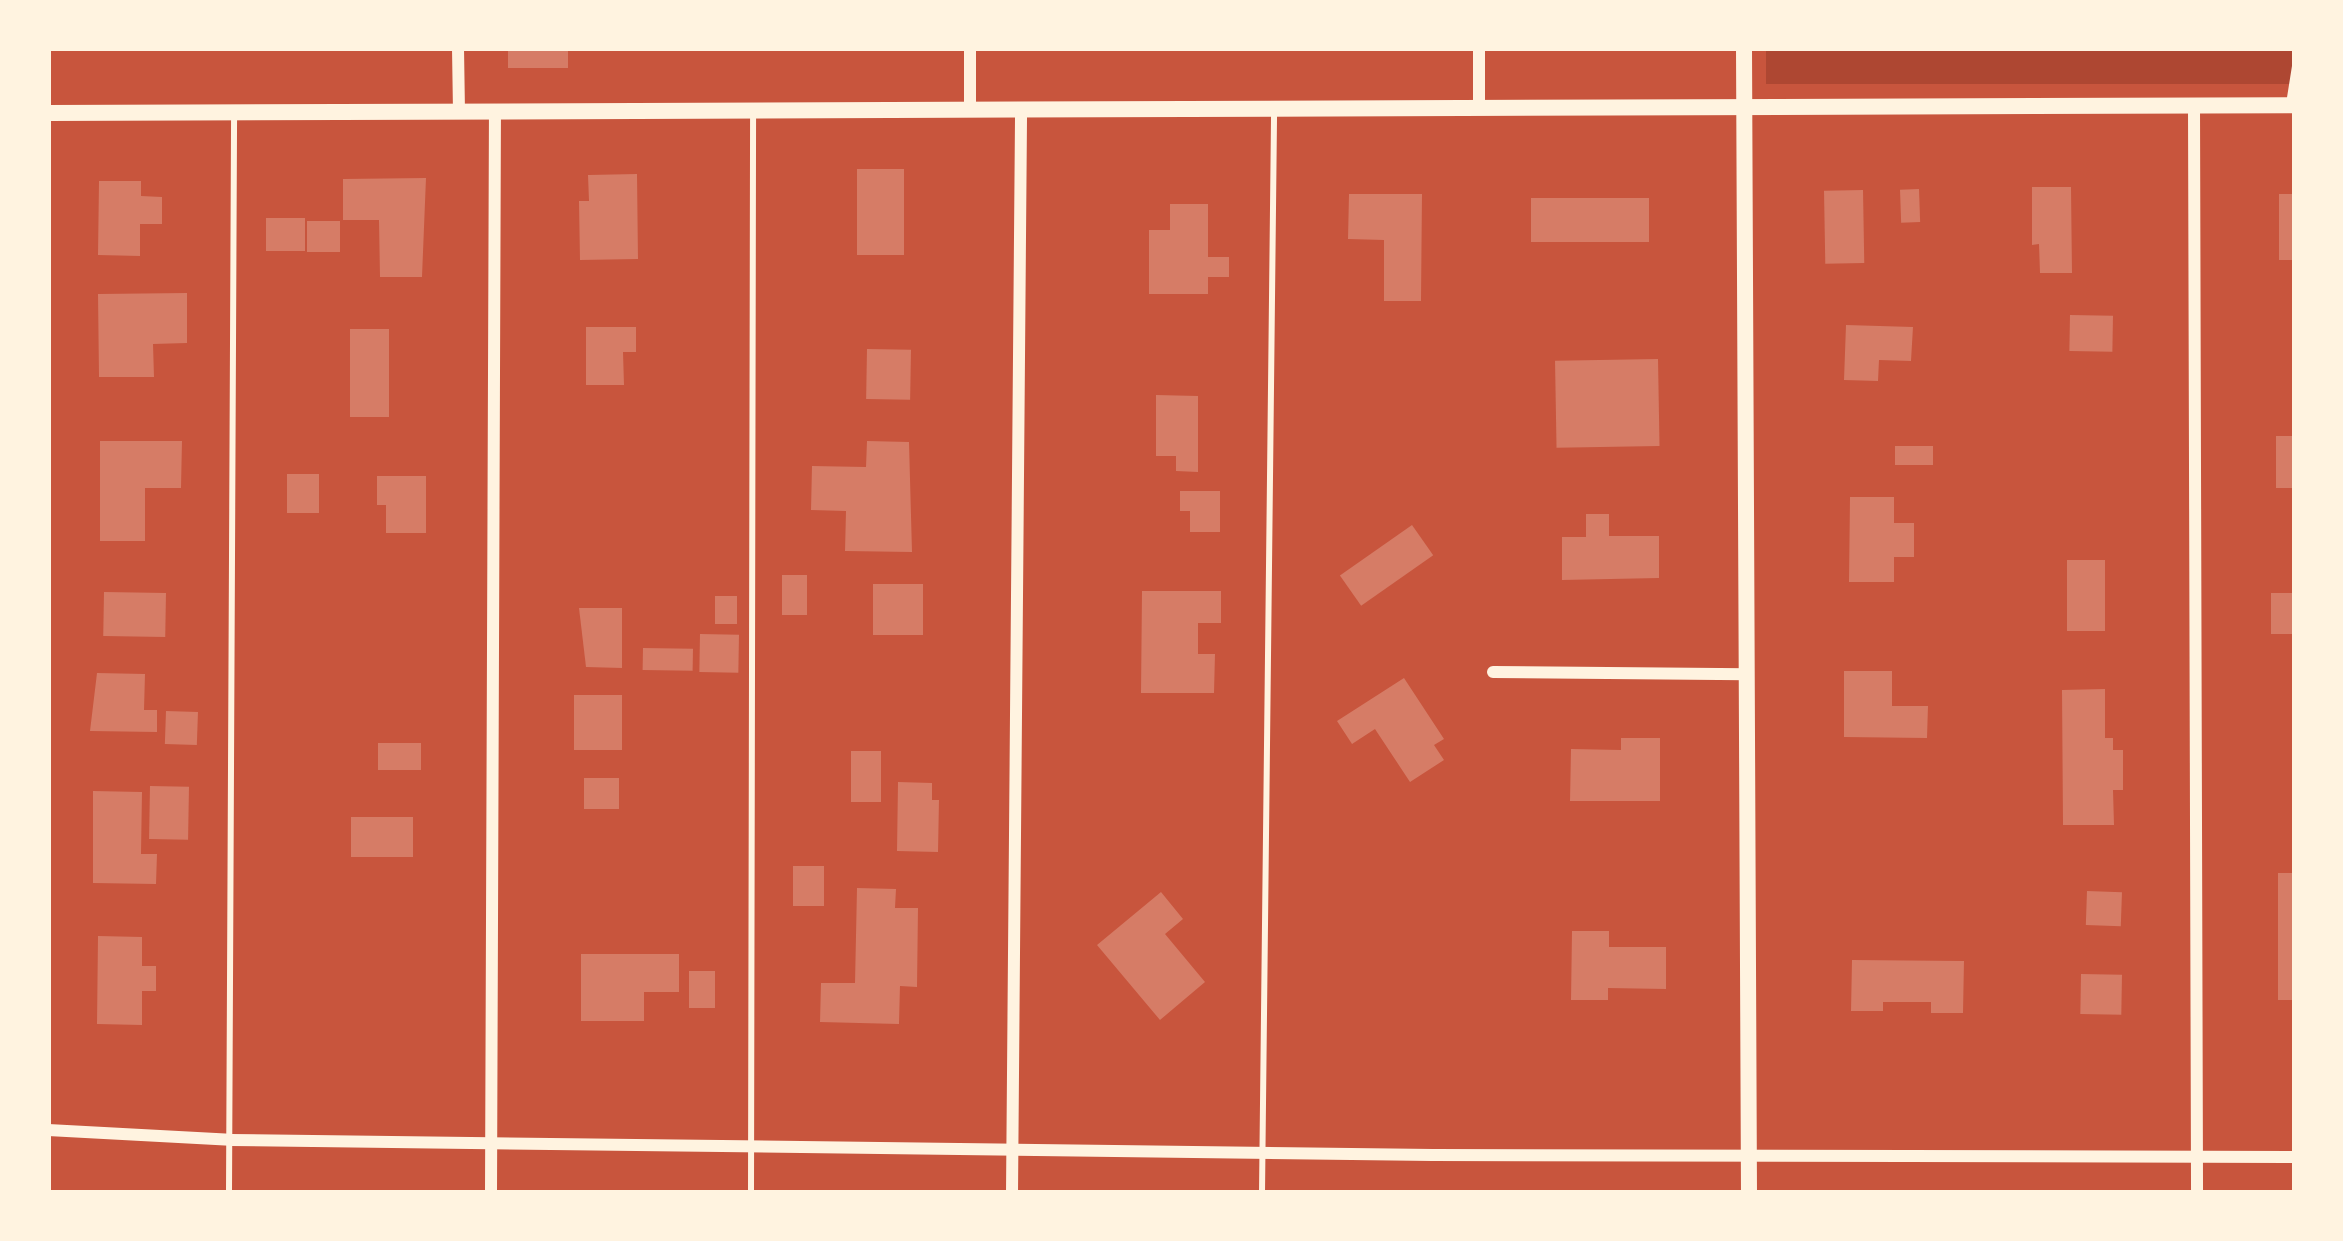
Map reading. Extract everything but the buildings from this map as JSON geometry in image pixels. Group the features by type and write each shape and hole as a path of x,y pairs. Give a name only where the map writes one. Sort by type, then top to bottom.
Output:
{"street":[{"path":"458,48 459,112"},
{"path":"970,48 970,110"},
{"path":"1479,48 1479,108"},
{"path":"1744,48 1749,1193"},
{"path":"2194,105 2197,1193"},
{"path":"48,113 2292,105"},
{"path":"1012,1193 1022,110"},
{"path":"491,1193 495,112"},
{"path":"1493,672 1747,674"},
{"path":"48,1130 230,1140 2295,1157"}],"lane":[{"path":"2292,105 2295,66"},
{"path":"1262,1193 1274,109"},
{"path":"752,1193 753,111"},
{"path":"229,1193 234,112"}],"shaded area":[{"path":"1766,48 2295,48 2295,84 1766,84"}]}
